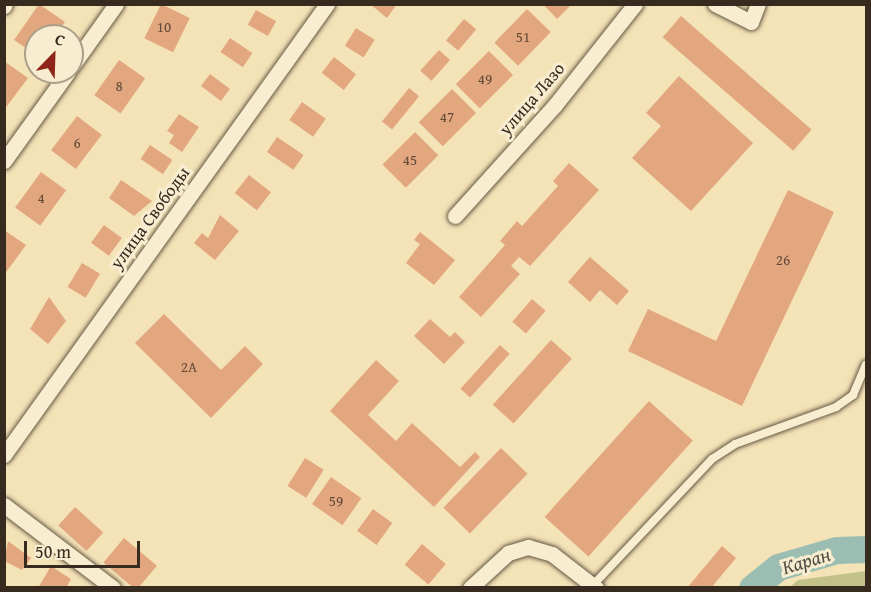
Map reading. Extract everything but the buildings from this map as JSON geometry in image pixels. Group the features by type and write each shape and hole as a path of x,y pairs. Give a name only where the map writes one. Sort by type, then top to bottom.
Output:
{"street":[{"path":"84,49 116,4"},
{"name":"улица Свободы","path":"4,455 327,4"},
{"name":"улица Лазо","path":"454,216 555,105 635,4"},
{"path":"715,4 751,22 758,4"},
{"path":"4,161 59,84"},
{"path":"4,505 113,588"},
{"path":"470,588 508,553 528,547 552,554 595,586"}],"lane":[{"path":"595,586 712,459 735,444 836,407 853,395 867,365"}],"shaded area":[{"path":"866,571 866,587 790,587 798,580"}],"waterway":[{"name":"Каран","path":"752,588 778,567 837,550 866,549"}]}
